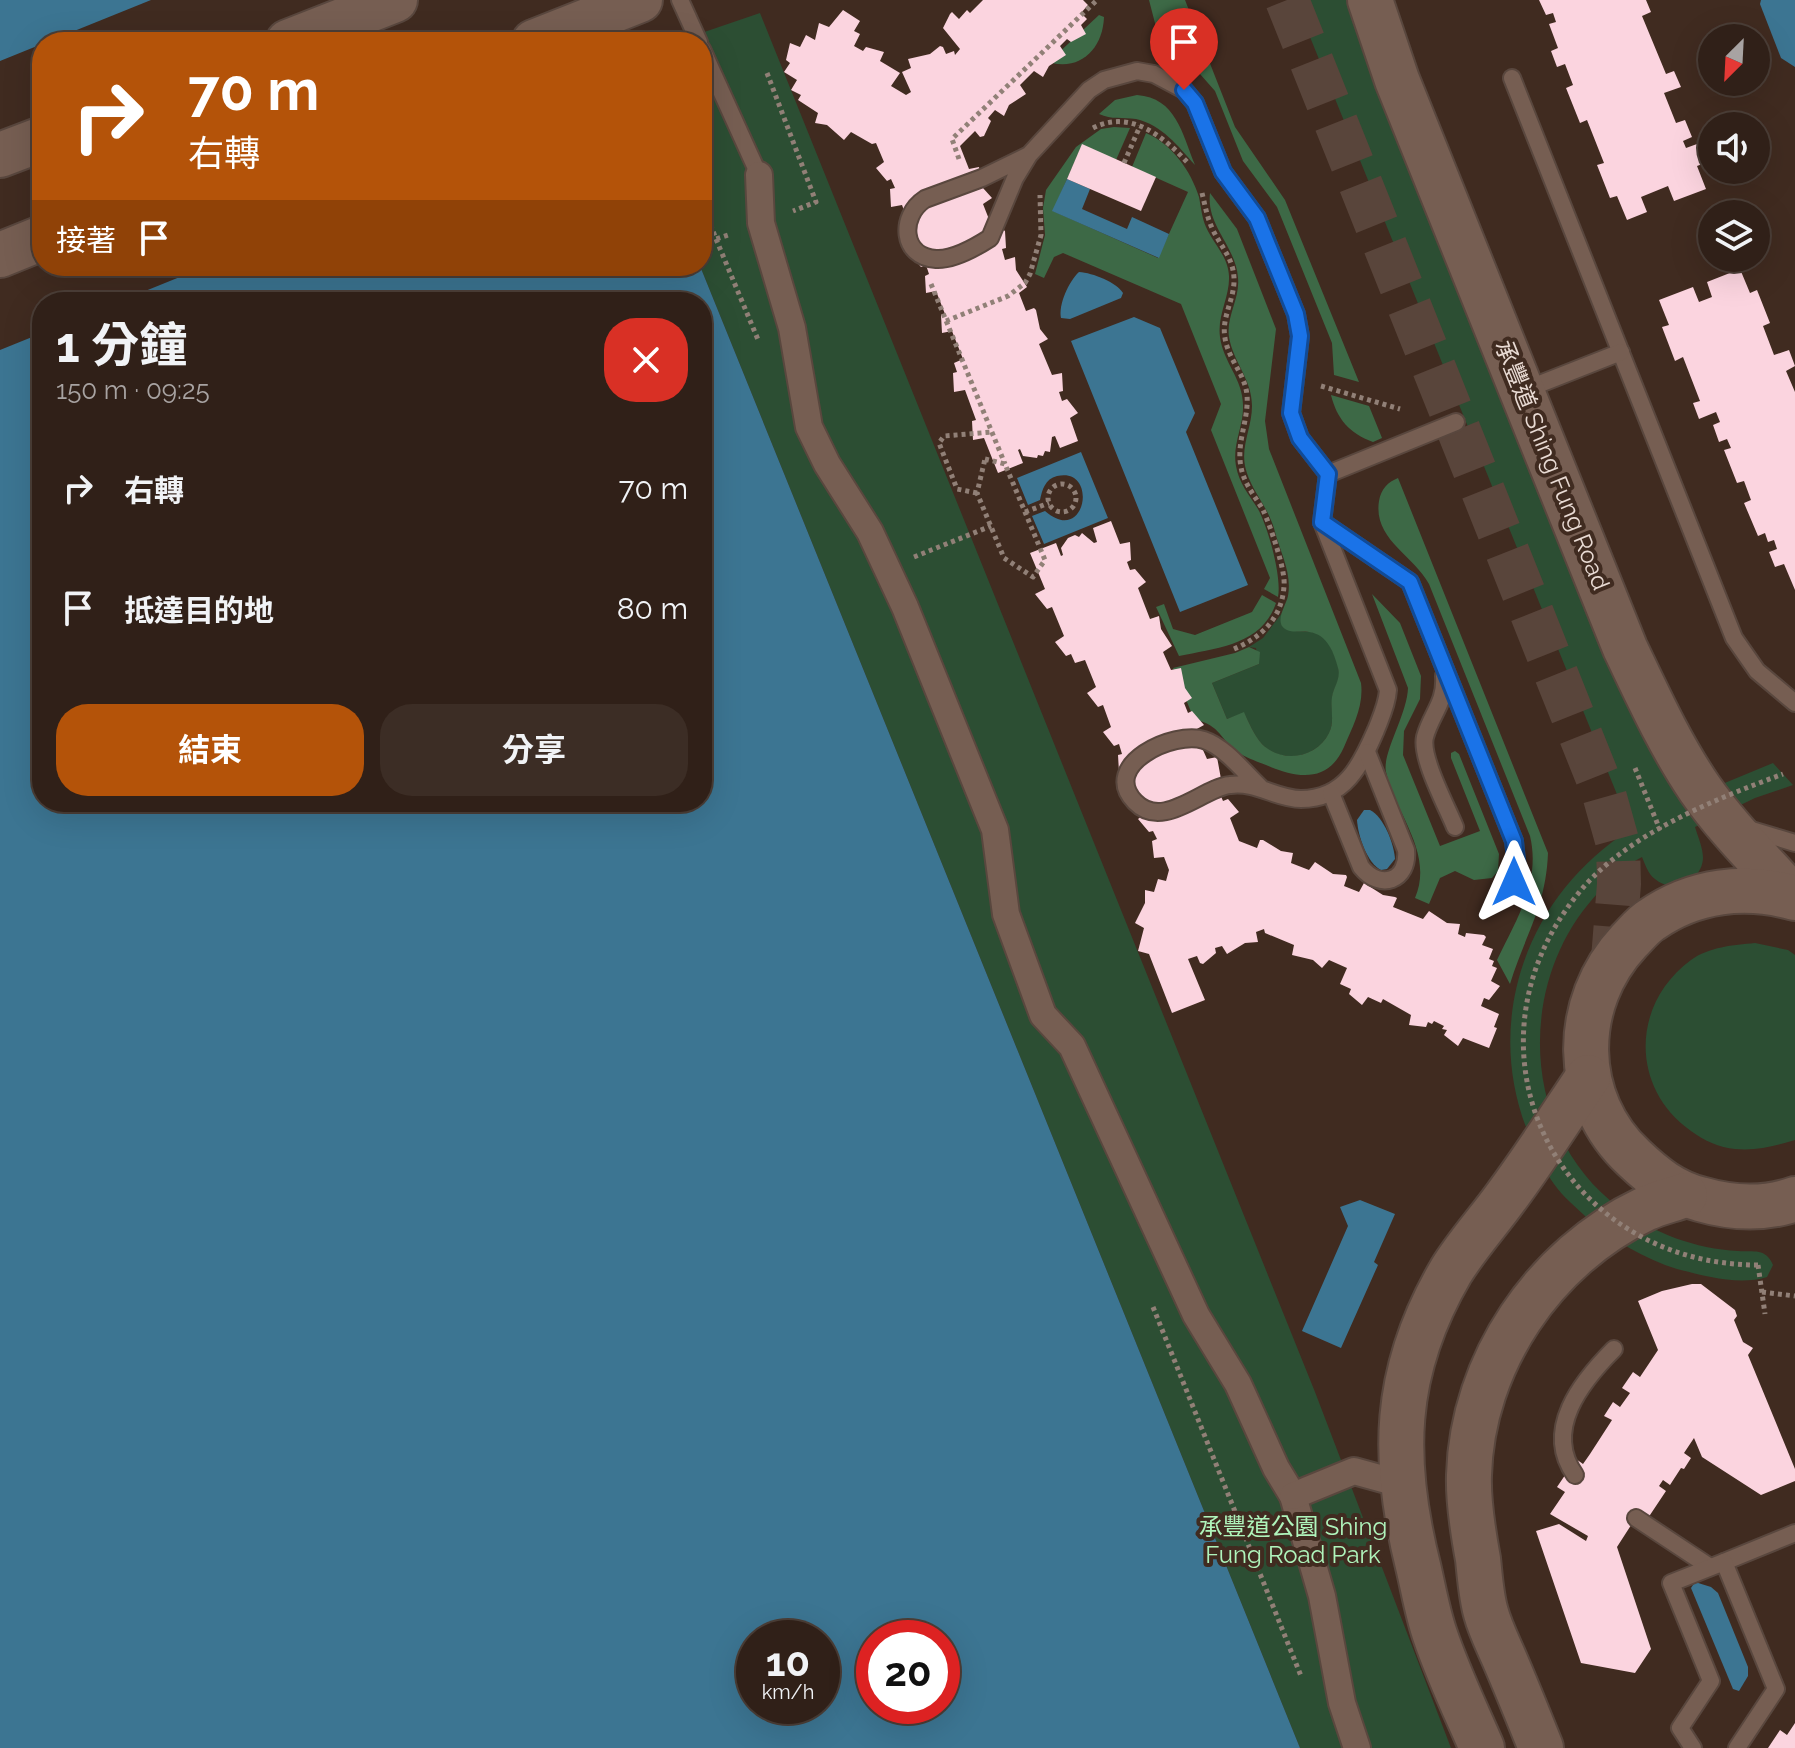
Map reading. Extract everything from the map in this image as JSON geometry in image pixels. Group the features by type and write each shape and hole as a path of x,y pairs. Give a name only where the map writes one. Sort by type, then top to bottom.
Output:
{"main road":[{"path":"313,32 395,0"},
{"path":"559,32 640,0"},
{"name":"承豐道 Shing Fung Road","path":"1370,0 1397,80 1625,648 1664,729 1700,789 1794,897"},
{"path":"0,155 32,143"},
{"path":"0,255 32,242"},
{"name":"承豐道 Shing Fung Road","path":"1794,897 1741,889 1696,896 1649,921 1613,959 1593,1000 1585,1043 1588,1077 1598,1109 1619,1144 1656,1180 1685,1195 1721,1205 1753,1207 1795,1199"},
{"path":"1482,1748 1435,1634 1408,1529 1401,1484 1400,1438 1405,1394 1415,1350 1431,1308 1453,1268 1588,1077"},
{"path":"1541,1748 1486,1613 1473,1528 1469,1476 1473,1437 1482,1399 1513,1329 1534,1298 1559,1270 1603,1235 1645,1209 1685,1195"}],"street":[{"path":"759,175 761,223 792,328 809,427 827,464 870,532 905,607 995,830 1006,914 1043,1015 1072,1046 1196,1315 1238,1384 1276,1468 1293,1496 1322,1596 1342,1703 1357,1748"},
{"path":"1293,1496 1354,1471 1401,1484"}],"lane":[{"path":"680,0 694,32"},
{"path":"712,71 759,175"},
{"path":"1029,155 1006,168 916,205 909,215 907,227 908,239 915,249 936,259 959,253 990,238 1015,178 1029,155 1089,90 1104,80 1137,71 1170,80 1195,103 1223,172 1257,218 1296,314 1300,336 1291,413 1300,438 1328,474 1322,522 1388,690 1385,708 1355,774 1331,793 1301,799 1260,787 1228,785 1168,811 1156,812 1145,810 1135,802 1128,792 1126,780 1128,769 1145,752 1191,737 1205,740 1218,748 1260,787"},
{"path":"1512,78 1734,638 1757,671 1795,703"},
{"path":"1522,391 1621,352"},
{"path":"1328,474 1456,422"},
{"path":"1322,522 1410,582 1514,841 1517,869 1508,895"},
{"path":"1444,667 1443,697 1426,733 1424,751 1455,827"},
{"path":"1331,793 1361,867 1368,876 1379,881 1392,880 1402,873 1407,861 1406,850 1367,752"},
{"path":"1725,821 1795,843"},
{"path":"1575,1475 1565,1458 1562,1441 1564,1423 1584,1383 1614,1349"},
{"path":"1636,1518 1717,1565 1776,1689 1737,1748"},
{"path":"1693,1748 1680,1728 1711,1681 1671,1583 1795,1533"}],"path":[{"path":"767,73 808,176"},
{"path":"1085,132 1113,122 1140,126 1166,139 1192,171"},
{"path":"1124,163 1140,126"},
{"path":"1200,187 1211,225 1226,249 1234,278 1224,334 1246,389 1248,406 1239,451 1240,464 1267,520 1285,583 1278,612 1271,624 1260,635 1234,649"},
{"path":"946,321 1008,296 1025,283 1041,235 1038,209 1042,189"},
{"path":"1348,394 1400,409"},
{"path":"977,493 957,489 939,443 944,436 992,432"},
{"path":"985,459 1005,464 1025,512 1045,560 1033,577 1004,558 977,493 985,459"},
{"path":"1062,483 1076,493 1072,509 1064,512 1055,510 1049,503 1048,494 1062,483"},
{"path":"1025,512 1049,503"},
{"path":"886,568 991,526"},
{"path":"1765,1314 1758,1265 1703,1261 1670,1251 1639,1238 1610,1219 1585,1197 1555,1157 1540,1125 1530,1091 1525,1057 1525,1022 1531,987 1557,922 1602,868 1629,847 1688,814 1783,774"},
{"path":"1762,1292 1795,1296"}],"green space":[{"path":"1149,0 1185,0 1235,127 1285,200 1359,382 1334,375 1332,343 1277,207 1243,161 1215,91 1168,47 1157,31"},
{"path":"1295,0 1361,0 1686,799 1773,763 1793,785 1755,798 1695,827 1703,858 1697,874 1685,883 1670,885 1655,879 1642,857 1614,877 1572,927 1553,967 1542,1010 1540,1054 1547,1098 1562,1139 1587,1177 1620,1208 1661,1232 1706,1247 1763,1253 1773,1265 1767,1277 1745,1281 1710,1277 1665,1265 1619,1242 1588,1219 1562,1193 1548,1175 1534,1146 1518,1102 1511,1057 1512,1013 1521,970 1538,929 1563,891 1594,857 1631,829"},
{"name":"承豐道公園 Shing Fung Road Park","path":"760,13 1315,1392 1451,1748 1300,1748 704,276 712,276 712,32 704,32"},
{"path":"1099,15 1104,17 1103,28 1089,54 1073,63 1052,63 1053,58"},
{"path":"1137,95 1161,103 1169,110 1176,119 1195,165 1154,126 1136,119 1099,114 1115,100"},
{"path":"1130,128 1116,160 1082,145 1053,211 1158,258 1188,192 1132,167 1146,133 1172,151 1186,168 1199,197 1206,227 1228,269 1229,284 1220,337 1242,396 1243,413 1236,466 1270,539 1278,577 1278,597 1264,589 1270,578 1211,430 1221,404 1181,304 1063,253 1054,257 1044,278 1035,274 1045,235 1043,208 1046,190 1076,147 1101,129"},
{"path":"1210,193 1237,229 1276,329 1265,421 1269,449 1361,683 1359,708 1344,747 1329,767 1310,775 1289,773 1248,758 1210,725 1194,719 1173,668 1249,647 1260,652 1259,664 1212,683 1227,719 1244,712 1262,744 1289,756 1308,753 1329,733 1338,668 1332,651 1317,634 1287,630 1282,626 1281,615 1289,588 1287,571 1272,523 1245,466 1244,451 1252,414 1251,396 1229,337 1238,278 1232,256 1212,216"},
{"path":"1331,395 1369,406 1382,438 1373,442 1351,430 1337,411"},
{"path":"1398,478 1548,853 1539,905 1510,984 1497,960 1519,915 1529,885 1533,853 1530,836 1429,584 1382,526 1380,497 1386,486"},
{"path":"1372,594 1400,623 1421,676 1420,699 1404,731 1403,755 1440,846 1480,831 1451,758 1451,753 1455,751 1459,754 1499,854 1498,871 1492,878 1474,880 1455,871 1440,878 1429,904 1415,898 1420,881 1417,850 1386,772 1408,688"},
{"path":"1262,595 1276,603 1260,628 1223,647 1179,656 1156,607 1164,604 1173,629 1195,635 1252,612"},
{"path":"1282,613 1283,626 1288,629 1322,636 1334,653 1339,672 1332,697 1330,731 1325,740 1309,752 1290,756 1280,755 1263,745 1244,713 1227,719 1212,683 1259,664 1256,648 1249,647 1263,638"},
{"path":"1755,943 1788,950 1795,955 1795,1140 1758,1149 1735,1149 1701,1137 1671,1113 1657,1092 1648,1070 1646,1046 1649,1022 1657,999 1671,978 1691,960 1713,949"}],"water":[{"path":"0,0 591,0 604,32 32,32 32,276 704,276 711,292 32,292 32,812 712,812 712,296 1300,1748 0,1748"},
{"path":"1761,0 1795,0 1795,67 1781,58"},
{"path":"1067,179 1090,189 1082,209 1127,229 1132,217 1169,234 1159,258 1052,211"},
{"path":"1079,272 1104,279 1123,293 1121,298 1070,319 1061,318 1065,294"},
{"path":"1134,317 1160,328 1195,413 1186,432 1248,585 1180,612 1071,341"},
{"path":"1081,452 1108,518 1044,544 1032,516 1045,511 1059,519 1070,519 1078,513 1082,503 1079,482 1070,476 1053,477 1045,485 1040,500 1028,505 1017,478"},
{"path":"1364,810 1370,810 1380,818 1393,846 1395,859 1387,869 1381,870 1376,866 1364,848 1357,820"},
{"path":"1360,1200 1395,1214 1374,1262 1378,1265 1341,1348 1302,1331 1348,1226 1340,1207"},
{"path":"1695,1582 1718,1593 1748,1667 1748,1676 1739,1691 1733,1689 1691,1588"}],"pier":[{"path":"151,0 591,0 604,32 72,32"},
{"path":"32,48 32,276 182,276 143,292 32,292 32,337 0,350 0,61"}],"building":[{"path":"983,0 1083,0 1088,5 1081,13 1087,19 1081,25 1086,34 1071,42 1067,39 1060,46 1066,55 1049,66 1043,77 1034,71 1020,85 1026,94 1009,105 1004,116 995,110 988,118 991,121 984,136 980,137 975,131 960,146 969,169 979,167 983,188 992,198 983,204 994,232 1005,231 1006,248 1002,249 1005,260 1015,257 1016,270 1027,287 1019,293 1026,311 1036,310 1040,329 1048,339 1039,344 1052,375 1062,373 1063,391 1059,392 1062,401 1067,399 1078,413 1070,418 1078,441 1060,448 1055,436 1052,437 1050,452 1045,451 1043,456 1038,455 1037,458 1023,456 1020,449 1023,463 998,473 984,438 973,440 972,421 976,420 965,390 954,392 953,373 957,372 954,363 963,359 952,331 942,333 941,315 945,314 936,291 926,293 925,276 929,274 926,265 921,267 911,255 918,248 902,205 891,207 890,189 895,188 891,179 887,181 876,168 884,162 876,143 872,144 851,132 844,140 827,125 815,123 818,113 798,100 801,95 791,90 797,80 784,72 790,63 786,60 790,43 800,47 806,35 815,40 819,23 829,27 843,10 860,21 854,31 860,34 854,46 863,51 866,47 884,52 880,61 900,73 891,86 906,95 911,92 902,72 911,68 908,59 930,54 940,46 946,54 954,51 955,55 960,49 943,28 950,14 952,12 959,19"},
{"path":"1539,0 1646,0 1651,12 1642,16 1666,74 1674,71 1681,87 1664,93 1676,123 1685,120 1692,137 1683,141 1686,148 1697,144 1698,184 1704,184 1706,189 1674,201 1668,186 1641,197 1647,212 1627,220 1617,196 1610,198 1597,165 1604,163 1587,120 1580,123 1566,88 1573,85 1565,64 1557,67 1551,51 1558,48 1549,24 1556,22 1553,13 1546,15"},
{"path":"1082,144 1156,177 1141,211 1067,179"},
{"path":"1732,272 1741,272 1750,293 1757,290 1770,323 1763,326 1774,355 1789,350 1795,366 1786,371 1795,392 1795,590 1784,564 1775,567 1769,552 1777,549 1774,540 1768,542 1765,533 1758,536 1744,503 1751,500 1744,481 1737,483 1724,450 1731,448 1727,439 1719,442 1713,425 1720,422 1716,412 1699,419 1693,403 1700,401 1683,357 1675,361 1662,327 1669,325 1659,300 1693,287 1699,302 1712,297 1707,282"},
{"path":"1111,521 1120,544 1130,542 1131,560 1127,562 1130,570 1135,569 1146,582 1138,588 1150,619 1159,616 1161,629 1172,646 1163,652 1171,670 1181,668 1185,688 1192,698 1184,703 1188,713 1192,711 1204,725 1195,730 1203,750 1207,759 1217,757 1221,779 1229,787 1220,794 1223,801 1228,799 1239,812 1230,818 1239,841 1257,848 1263,840 1281,851 1293,853 1291,863 1309,870 1315,862 1333,874 1346,875 1344,886 1359,892 1364,883 1383,895 1397,898 1393,907 1423,919 1429,911 1447,923 1460,924 1458,934 1465,937 1466,933 1484,935 1482,945 1493,949 1489,959 1494,961 1492,966 1497,968 1491,981 1500,986 1489,1000 1484,998 1481,1006 1499,1014 1489,1048 1463,1038 1458,1046 1444,1035 1447,1030 1442,1029 1444,1026 1434,1021 1432,1024 1428,1022 1426,1027 1409,1025 1411,1015 1383,999 1381,1003 1368,997 1362,1005 1349,994 1351,989 1340,984 1347,968 1329,960 1322,968 1313,960 1292,955 1294,945 1265,933 1264,929 1256,932 1258,942 1245,943 1227,954 1222,946 1215,948 1216,953 1203,964 1197,956 1188,959 1205,1000 1172,1013 1149,954 1138,951 1144,928 1135,923 1145,903 1145,890 1154,892 1158,879 1166,881 1169,870 1164,857 1154,858 1152,841 1157,839 1153,831 1149,832 1138,819 1146,813 1129,771 1119,772 1118,755 1122,754 1119,744 1114,746 1103,732 1111,727 1103,705 1098,707 1087,693 1096,687 1085,660 1075,663 1071,654 1066,656 1055,642 1064,636 1052,607 1047,609 1035,594 1045,589 1030,553 1056,543 1061,556 1061,548 1068,538 1079,537 1082,533 1094,543 1097,542 1093,528"},
{"path":"1701,1284 1735,1310 1737,1316 1734,1320 1743,1342 1753,1348 1748,1355 1795,1469 1795,1481 1761,1495 1702,1457 1694,1438 1684,1453 1691,1458 1684,1469 1681,1468 1670,1485 1663,1480 1659,1486 1666,1491 1646,1521 1635,1519 1617,1547 1651,1649 1635,1673 1581,1663 1536,1531 1559,1524 1586,1541 1588,1536 1550,1514 1565,1492 1557,1487 1576,1459 1583,1464 1612,1420 1604,1416 1613,1402 1620,1407 1630,1393 1622,1388 1633,1372 1640,1377 1658,1350 1638,1301"},
{"path":"1795,1723 1795,1748 1768,1748 1780,1730 1787,1735"}],"tunnel":[{"path":"1287,0 1604,794 1618,844 1619,884 1613,959"}],"route":[{"path":"1184,90 1195,103 1223,172 1257,218 1296,314 1300,336 1291,413 1300,438 1328,474 1322,522 1410,582 1514,841 1517,869 1514,882"}]}
